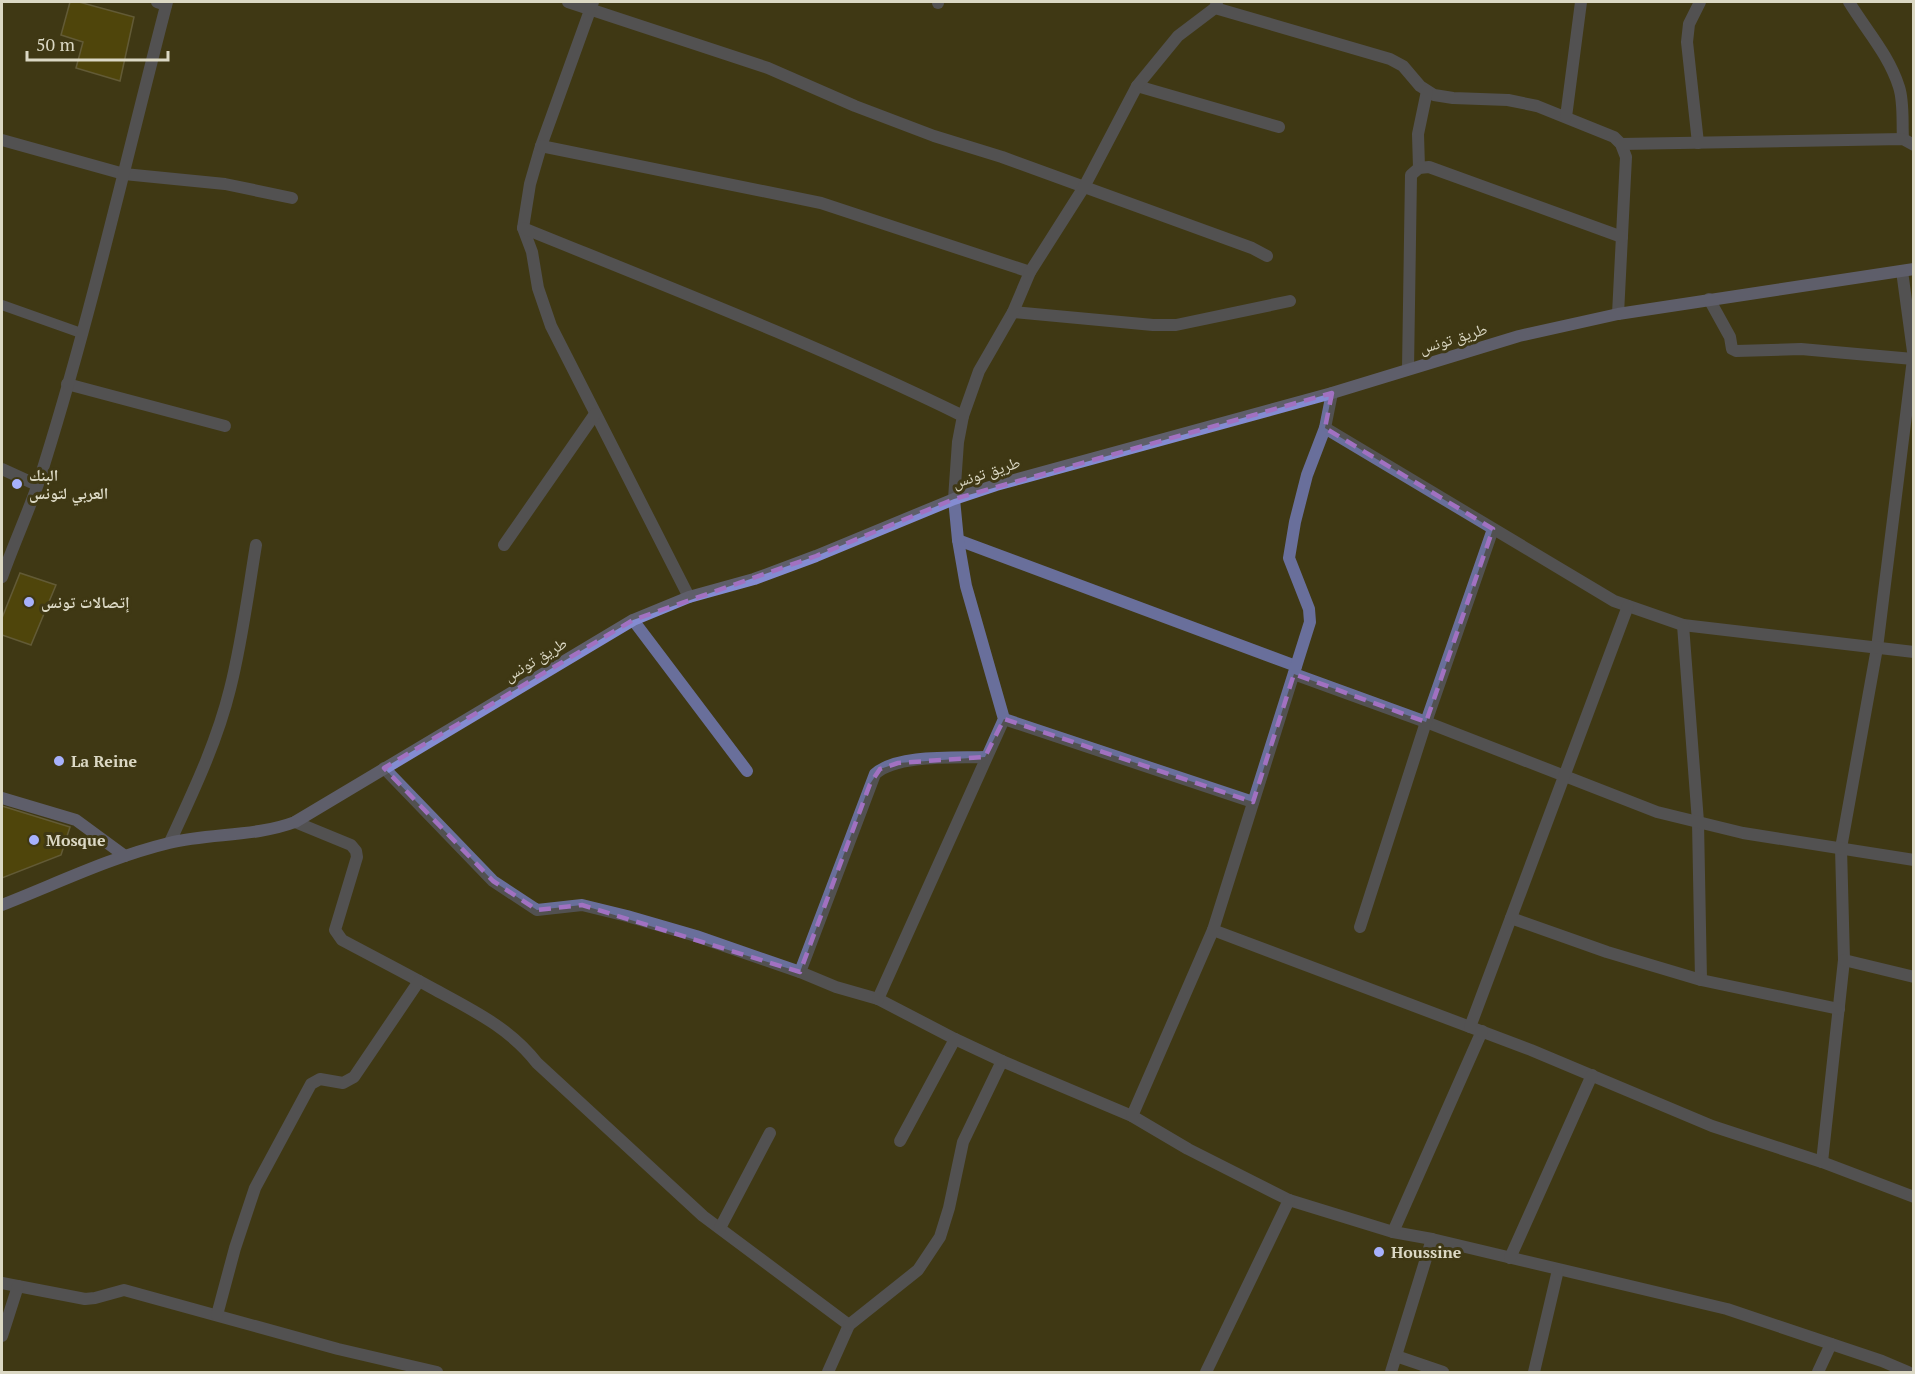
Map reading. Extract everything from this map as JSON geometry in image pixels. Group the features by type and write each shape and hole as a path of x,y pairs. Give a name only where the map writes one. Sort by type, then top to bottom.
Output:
{"main road":[{"name":"طريق تونس","path":"2,905 125,856 170,842 271,830 295,822 633,620 689,597 754,579 954,499 1051,469 1332,393 1519,336 1618,314 1908,270"},
{"path":"2,798 76,820 125,856"}],"street":[{"path":"2,577 37,485 67,384 124,174 163,2"},
{"path":"568,2 591,5 768,68 855,106 934,136 1002,157 1252,248 1267,256"},
{"path":"1566,117 1581,2"},
{"path":"1698,143 1686,42 1689,24 1700,2"},
{"path":"1621,144 1908,142 1900,89 1883,52 1859,20 1849,2"},
{"path":"591,5 530,184 524,228 532,252 538,288 551,326 689,597"},
{"path":"878,999 1004,719 966,586 958,540 954,499 958,442 963,416 979,371 1012,312 1030,272 1084,187 1137,86 1178,36 1216,5 1390,59 1403,66 1420,86 1434,95 1508,100 1537,106 1614,137 1621,144 1626,157 1618,314"},
{"path":"1137,86 1279,127"},
{"path":"1419,168 1418,134 1426,91"},
{"path":"2,140 124,174 225,184 292,198"},
{"path":"542,146 821,203 1030,272"},
{"path":"1408,369 1411,175 1419,168 1430,167 1622,237"},
{"path":"524,228 767,327 888,379 963,416"},
{"path":"1822,1162 1844,960 1841,848 1877,648 1913,359 1908,270"},
{"path":"1709,299 1730,337 1732,349 1736,351 1801,349 1913,359"},
{"path":"1012,312 1176,325 1290,301"},
{"path":"67,384 225,426"},
{"path":"1132,1116 1213,930 1310,622 1309,609 1289,558 1307,475 1325,428 1332,393"},
{"path":"504,545 596,414"},
{"path":"1325,428 1614,601 1683,625 1914,652"},
{"path":"2,469 37,485"},
{"path":"1360,927 1426,722 1494,529"},
{"path":"958,540 1658,812 1743,833 1914,860"},
{"path":"170,842 204,767 230,690 240,645 256,545"},
{"path":"1393,1232 1476,1029 1511,918 1628,606"},
{"path":"633,620 747,771"},
{"path":"1683,625 1698,822 1701,980"},
{"path":"1004,719 1253,802"},
{"path":"801,972 875,774 880,769 897,763 985,757"},
{"path":"384,768 493,881 537,910 582,905 627,915 696,936 801,972 836,987 878,999 1002,1061 1132,1116 1188,1149 1289,1200 1393,1232 1432,1239 1727,1309 1908,1372"},
{"path":"295,822 351,845 356,851 357,856 335,930 342,940 469,1008 510,1035 537,1063 703,1216 849,1325"},
{"path":"1511,918 1607,952 1701,980 1839,1009"},
{"path":"1213,930 1476,1029 1712,1126 1822,1162 1914,1197"},
{"path":"1844,960 1914,977"},
{"path":"217,1315 235,1248 255,1188 311,1084 320,1079 343,1083 354,1077 419,981"},
{"path":"900,1141 955,1039"},
{"path":"828,1372 849,1325 918,1270 940,1237 949,1208 963,1142 1002,1061"},
{"path":"1510,1258 1592,1075"},
{"path":"720,1228 770,1133"},
{"path":"1206,1372 1289,1200"},
{"path":"1391,1372 1432,1239"},
{"path":"1534,1372 1558,1270"},
{"path":"2,1283 86,1299 124,1290 339,1349 437,1372"},
{"path":"2,1336 18,1286"},
{"path":"1818,1372 1831,1344"},
{"path":"1396,1356 1443,1372"}],"lane":[{"path":"2,305 81,333"}],"highlighted area":[{"path":"1332,393 1325,428 1493,529 1426,722 1294,674 1253,802 1004,719 985,757 898,763 880,769 870,784 800,972 582,905 537,910 493,881 384,768 633,620 816,556 954,499"}],"building":[{"path":"70,2 79,2 134,17 120,81 76,68 83,42 61,35"},
{"name":"إتصالات تونس","path":"20,573 56,585 31,645 2,635 2,618"},
{"name":"Mosque","path":"2,806 70,827 61,855 2,878"}],"place":[{"name":"البنك العربي لتونس","path":"17,484"},
{"name":"إتصالات تونس","path":"29,602"},
{"name":"La Reine","path":"59,761"},
{"name":"Mosque","path":"34,840"},
{"name":"Houssine","path":"1379,1252"}]}
